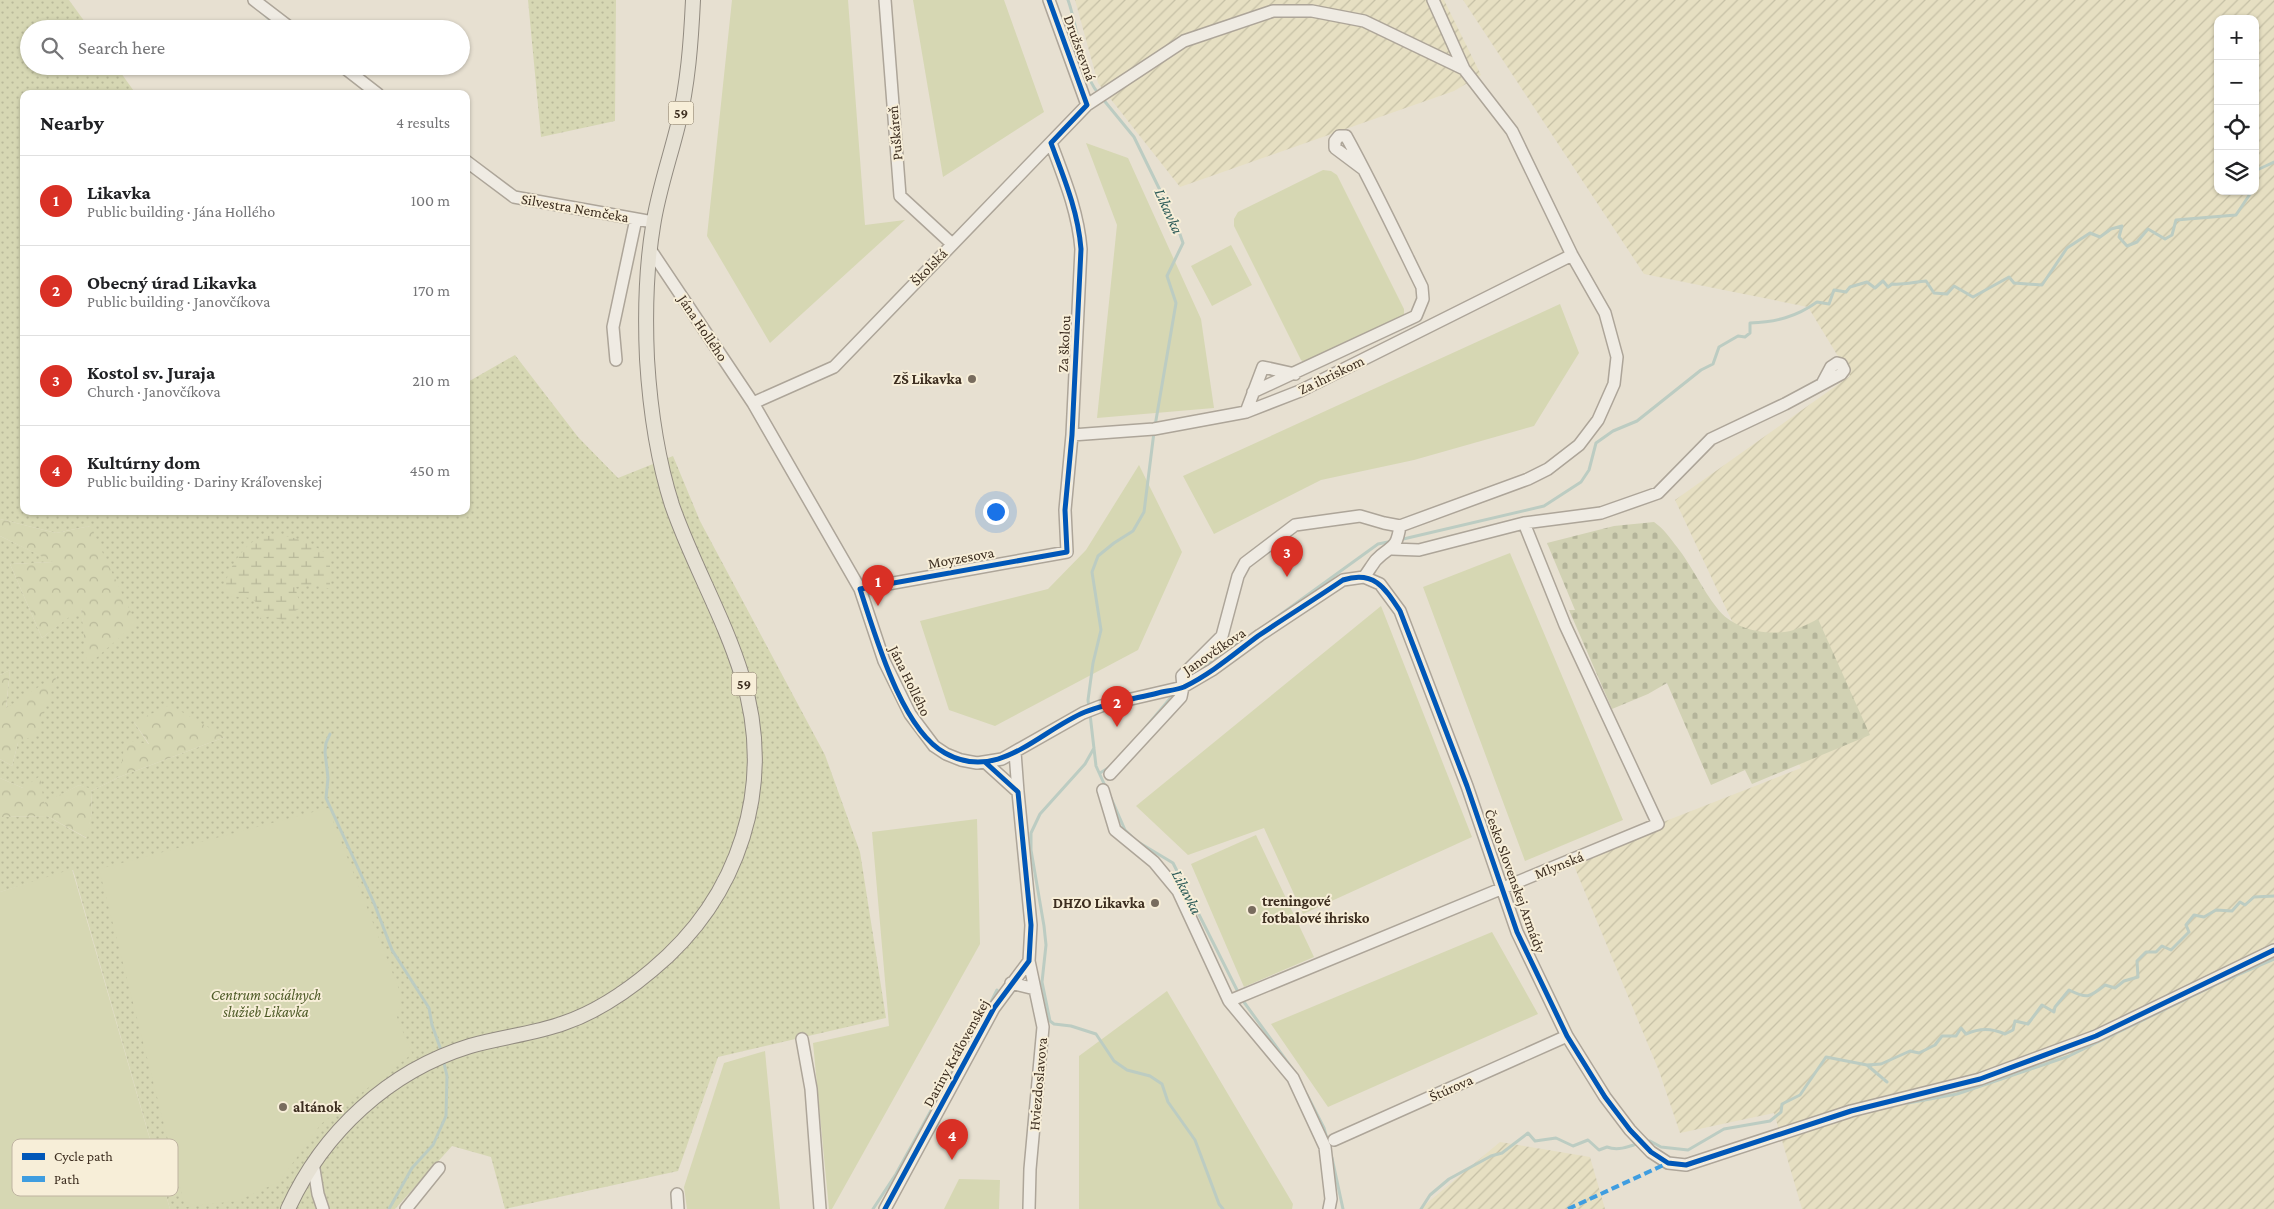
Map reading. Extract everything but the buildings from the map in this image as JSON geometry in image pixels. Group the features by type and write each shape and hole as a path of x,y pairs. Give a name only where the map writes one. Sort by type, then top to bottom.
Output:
{"main road":[{"name":"59","path":"288,1209 313,1163 347,1122 380,1091 414,1069 469,1046 551,1027 580,1017 611,1000 650,972 676,948 701,919 714,900 734,863 746,826 754,759 752,722 746,690 727,634 691,553 673,506 654,430 649,387 646,329 653,222 685,92 693,0"}],"street":[{"path":"254,0 280,20"},
{"name":"Puškáreň","path":"885,0 900,196 951,244"},
{"name":"Družstevná","path":"1049,0 1087,105"},
{"path":"1110,774 1180,697 1183,687 1182,676 1222,636 1238,576 1245,563 1295,525 1360,516 1384,524 1400,526 1528,479 1548,469 1579,445 1598,420 1617,374 1618,358 1604,313 1572,254 1512,131 1464,69 1433,0"},
{"name":"Školská","path":"753,403 834,367 1087,105 1184,41 1272,12 1312,11 1364,21 1464,69"},
{"path":"354,75 373,90"},
{"name":"Za školou","path":"1051,143 1079,225 1081,249 1072,435 1065,510 1067,552"},
{"name":"Silvestra Nemčeka","path":"470,164 514,197 653,222"},
{"path":"1254,392 1416,316 1423,299 1422,286 1363,169"},
{"name":"Silvestra Nemčeka","path":"616,360 612,327 636,219"},
{"name":"Jána Hollého","path":"650,249 753,403 860,588 884,661 910,714 934,746 946,754 968,762 986,763"},
{"name":"Za ihriskom","path":"1072,435 1154,429 1246,412 1300,390 1572,254"},
{"path":"1246,412 1263,367 1295,374"},
{"path":"1392,549 1419,550 1524,523 1601,513 1658,493 1712,439 1785,404 1823,382"},
{"name":"Mlynská","path":"1236,997 1658,824 1565,624 1524,523"},
{"path":"1364,577 1377,559 1392,549 1398,540 1400,526"},
{"name":"Moyzesova","path":"860,588 1067,552"},
{"name":"Janovčíkova","path":"986,763 1002,759 1083,713 1098,707 1183,687 1212,670 1260,635 1343,580 1364,577"},
{"name":"Česko Slovenskej Armády","path":"1364,577 1380,584 1400,611 1467,786 1517,932 1567,1036 1605,1097 1630,1130 1651,1152 1668,1163 1686,1165 1851,1111 1980,1079 2096,1036 2274,950"},
{"path":"1015,752 1031,925 1030,961"},
{"path":"986,763 1018,792"},
{"path":"1103,790 1115,830 1154,862 1178,891 1236,997 1293,1078 1325,1147 1331,1199 1329,1209"},
{"name":"Dariny Kráľovenskej","path":"885,1209 994,1008 1011,983 1030,961"},
{"name":"Hviezdoslavova","path":"1029,1209 1030,1169 1043,1027 1030,961"},
{"path":"1011,983 1035,989"},
{"name":"Štúrova","path":"1334,1140 1567,1036"},
{"path":"802,1039 811,1089 820,1209"},
{"path":"313,1163 318,1194 323,1209"},
{"path":"406,1209 438,1168"},
{"path":"677,1194 678,1209"}],"shaded area":[{"path":"1075,0 1444,0 1481,75 1454,91 1180,187 1098,83"},
{"path":"1463,0 2274,0 2274,1209 1802,1209 1774,1113 1680,1133 1659,1071 1572,861 1658,824 1801,768 1675,500 1850,376 1808,307 1644,274"},
{"path":"1500,1142 1590,1157 1605,1209 1420,1209"}],"green space":[{"path":"0,0 69,0 83,20 20,20 20,75 122,75 133,90 20,90 20,515 470,515 470,381 515,355 578,437 618,478 673,456 700,521 825,755 860,852 886,1018 718,1057 678,1171 505,1209 491,1157 452,1146 395,1209 170,1209 166,1196 178,1196 178,1139 150,1139 73,870 0,892 0,817 47,816 86,838 92,811 91,791 122,776 225,737 134,722 149,745 120,776 92,790 79,785 44,804 23,788 0,778 0,759 12,766 18,743 57,676 6,709 10,670 0,675 0,536 54,562 10,564 42,638 81,607 88,665 90,526 56,533 0,519"},
{"path":"528,0 616,0 615,121 541,137"},
{"path":"732,0 848,0 865,225 905,220 770,343 707,236"},
{"path":"913,0 1004,0 1044,112 943,177"},
{"path":"1086,143 1128,158 1201,319 1214,408 1097,418 1117,225"},
{"path":"1323,170 1331,171 1337,175 1404,309 1404,316 1307,364 1301,360 1234,226 1234,219 1238,212"},
{"path":"1231,245 1252,285 1212,306 1191,266"},
{"path":"1560,304 1579,353 1534,426 1414,460 1321,480 1214,534 1183,476"},
{"path":"1139,465 1182,552 1138,650 995,726 949,710 920,621 1048,589 1086,550"},
{"path":"0,519 56,533 90,526 136,623 87,666 81,608 42,638 10,564 53,562 0,536"},
{"path":"1654,522 1667,534 1682,554 1717,608 1732,622 1752,630 1774,633 1794,630 1818,619 1870,735 1752,784 1745,770 1711,785 1667,683 1648,694 1612,709 1569,610 1575,610 1547,543 1614,526"},
{"path":"265,536 283,536 308,543 330,556 330,589 317,585 295,587 301,608 295,611 290,623 270,616 260,619 261,606 251,598 231,596 225,589 232,566 249,544"},
{"path":"1510,553 1623,820 1525,861 1423,587"},
{"path":"1381,606 1472,837 1303,914 1264,828 1188,855 1136,806"},
{"path":"10,670 6,708 57,675 37,734 18,743 12,766 0,759 0,675"},
{"path":"170,705 225,737 122,776 91,791 92,811 87,838 47,816 0,817 0,778 23,788 40,776 44,803 79,785 92,789 120,776 125,740 149,744 134,722"},
{"name":"Centrum sociálnych služieb Likavka","path":"328,808 402,997 397,1017 412,1054 321,1124 279,1182 237,1201 185,1207 178,1179 178,1139 168,1139 99,869"},
{"path":"977,819 980,944 832,1209 829,1209 813,1043 889,1026 872,832"},
{"name":"treningové fotbalové ihrisko","path":"1256,835 1314,957 1244,987 1191,864"},
{"path":"72,869 150,1139 12,1139 12,1196 166,1196 170,1209 0,1209 0,892"},
{"path":"1492,932 1538,1014 1328,1107 1271,1024"},
{"path":"1167,991 1293,1204 1292,1209 1079,1209 1079,1056"},
{"path":"765,1051 780,1209 687,1209 684,1187 724,1063"},
{"path":"959,1179 1000,1180 999,1209 944,1209"}],"waterway":[{"name":"Likavka","path":"1068,0 1084,62 1092,84 1098,93"},
{"path":"260,11 270,20"},
{"name":"Likavka","path":"1102,98 1134,137 1176,223 1183,243 1167,276 1176,303 1155,426"},
{"path":"2259,169 2274,162"},
{"path":"1399,540 1544,506 1581,482 1589,470 1596,443 1613,431 1637,421 1701,370 1713,364 1719,347 1738,336 1745,337 1750,333 1750,323 1785,318 1817,302 1829,304 1834,290 1846,292 1850,287 1867,282 1875,288 1883,281 1888,287 1892,284 1926,281 1934,293 1947,294 1954,286 1973,297 2009,277 2014,283 2042,285 2067,248 2090,233 2100,237 2111,229 2122,226 2119,237 2127,246 2137,242 2148,229 2165,239 2172,235 2176,220 2236,215 2249,195"},
{"name":"Likavka","path":"1089,708 1088,700 1093,663 1101,630 1092,572 1098,556 1133,531 1144,512 1154,432"},
{"path":"1270,622 1378,544 1393,541"},
{"path":"1196,673 1238,644"},
{"path":"1146,727 1173,695"},
{"name":"Likavka","path":"1090,714 1096,766 1106,788"},
{"path":"330,734 325,752 328,778 326,798 374,903 392,950 429,1008 432,1025 442,1053"},
{"path":"1094,748 1085,764 1040,814 1031,833 1031,850 1046,945 1042,982 1050,1021 1054,1024 1071,1026 1096,1034 1114,1061 1127,1070 1150,1076 1162,1084 1168,1102 1195,1140 1219,1204 1223,1209"},
{"path":"1100,773 1110,767"},
{"name":"Likavka","path":"1111,798 1125,830 1131,836"},
{"name":"Likavka","path":"1138,842 1173,863 1241,998 1296,1074"},
{"path":"1645,1142 1650,1141 1661,1147 1688,1150 1724,1129 1770,1121 1781,1112 1782,1104 1800,1095 1826,1057 1867,1065 1881,1064 1910,1051 1919,1053 1935,1045 1942,1036 1956,1036 1961,1028 1966,1034 1986,1030 2005,1034 2013,1030 2015,1021 2028,1024 2042,1005 2054,1012 2055,1007 2069,990 2088,996 2105,985 2115,988 2124,981 2138,977 2137,961 2146,952 2156,952 2162,946 2171,950 2189,932 2186,925 2194,915 2204,917 2216,910 2232,911 2240,902 2245,905 2254,897 2274,896"},
{"path":"1908,1103 1957,1094 2069,1056 2219,983 2274,959"},
{"path":"989,1006 997,990"},
{"path":"873,1209 896,1174 982,1018"},
{"path":"389,1209 412,1168 433,1145 446,1116 447,1076 443,1059"},
{"path":"1867,1065 1887,1082"},
{"name":"Likavka","path":"1307,1095 1324,1128 1327,1139"},
{"path":"1421,1209 1430,1195 1449,1179 1491,1156 1502,1153 1528,1133 1535,1141 1556,1138 1573,1146 1588,1140 1599,1150 1607,1147 1623,1148 1639,1143"},
{"name":"Likavka","path":"1332,1158 1343,1209"}],"marked path":[{"path":"1568,1209 1668,1163"}],"cycle path":[{"path":"1049,0 1087,105 1051,143 1074,208 1081,249 1072,435 1065,510 1067,552 860,589 892,679 915,724 929,741 945,753 964,761 983,762 1000,758 1018,751 1068,720 1085,712 1184,687 1213,670 1258,636 1343,580 1363,577 1371,579 1384,588 1400,611 1467,786 1517,932 1567,1036 1605,1097 1630,1130 1651,1152 1668,1163 1686,1165 1851,1111 1980,1079 2096,1036 2274,950"},
{"path":"885,1209 994,1008 1029,961 1031,925 1018,792 986,763"}],"place":[{"name":"ZŠ Likavka","path":"972,379"},
{"name":"Kostol sv. Juraja","path":"1287,577"},
{"name":"Likavka","path":"878,606"},
{"name":"Obecný úrad Likavka","path":"1117,727"},
{"name":"DHZO Likavka","path":"1155,903"},
{"name":"treningové fotbalové ihrisko","path":"1252,910"},
{"name":"altánok","path":"283,1107"},
{"name":"Kultúrny dom","path":"952,1160"}]}
